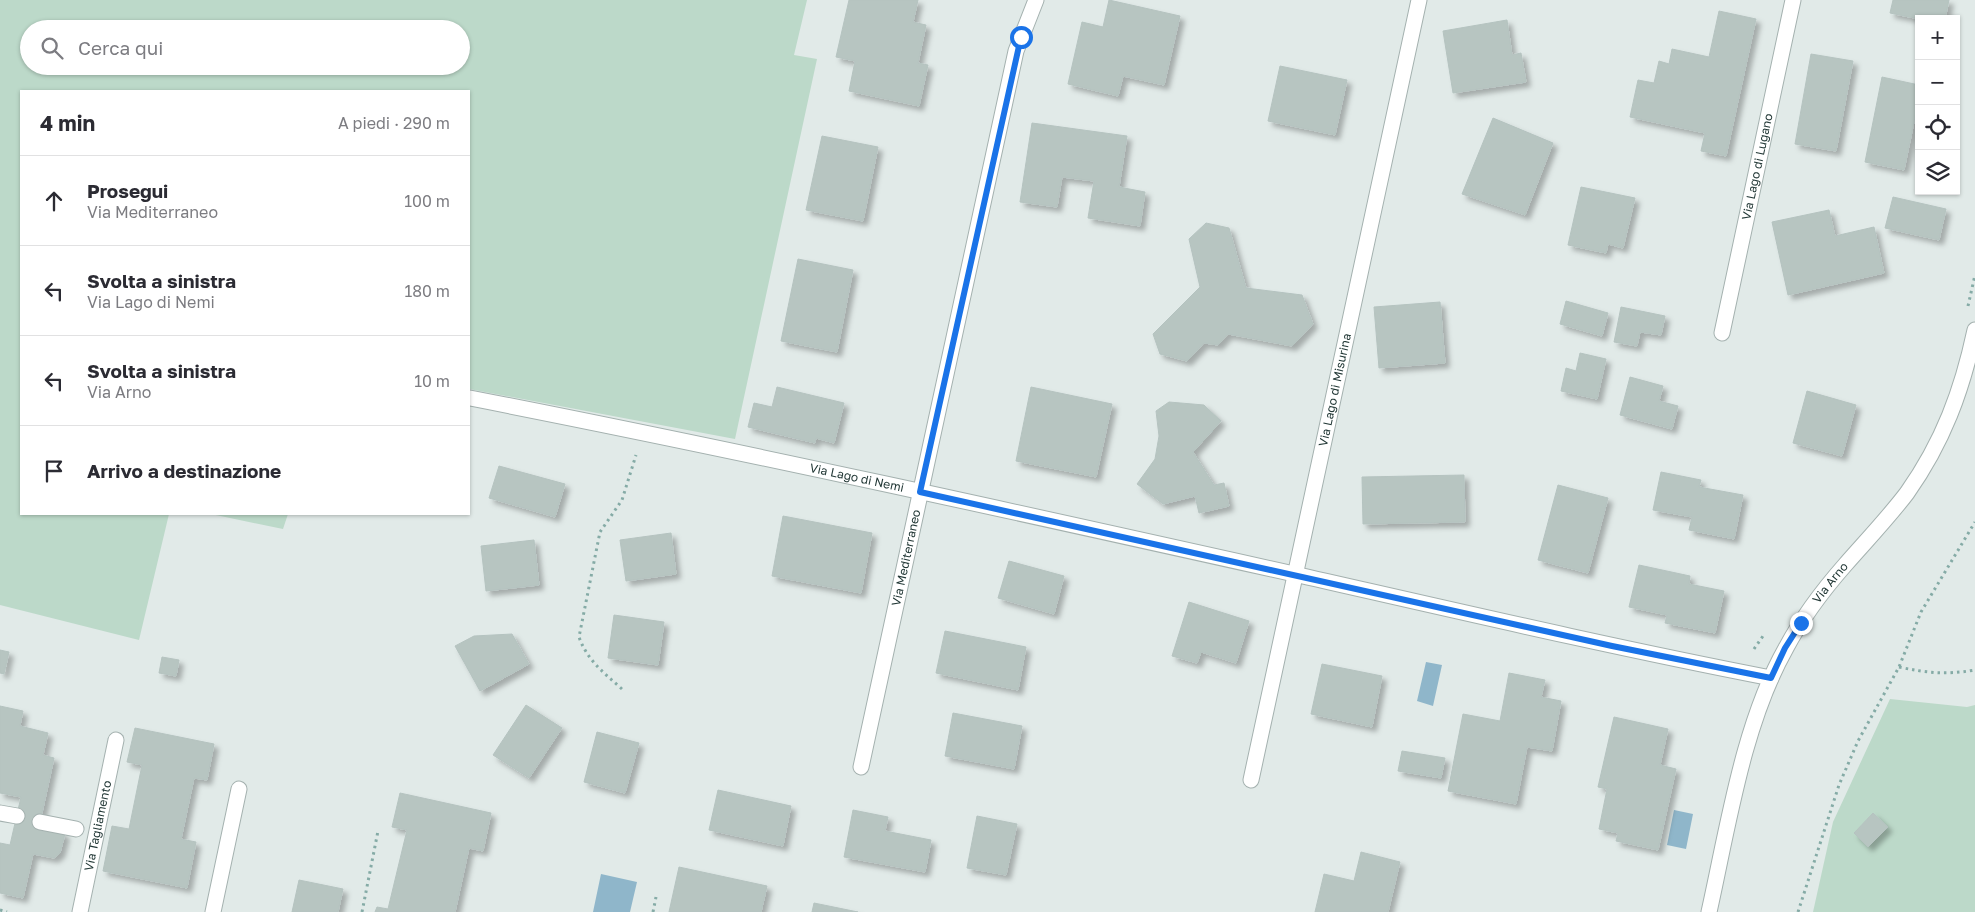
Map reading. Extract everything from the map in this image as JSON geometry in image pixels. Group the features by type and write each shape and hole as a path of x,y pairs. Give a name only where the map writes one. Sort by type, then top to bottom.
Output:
{"street":[{"name":"Via Mediterraneo","path":"861,767 1016,52 1036,0"},
{"name":"Via Lago di Misurina","path":"1251,780 1418,0"},
{"name":"Via Lago di Lugano","path":"1722,333 1792,0"},
{"name":"Via Arno","path":"1709,912 1742,761 1771,678 1785,648 1808,612 1844,565 1894,509 1920,473 1955,406 1967,367 1975,330"},
{"name":"Via Lago di Nemi","path":"470,398 644,432 1612,646 1771,678"},
{"name":"Via Tagliamento","path":"80,912 116,740"},
{"path":"213,912 240,789"},
{"path":"0,813 17,816"},
{"name":"Via Tagliamento","path":"40,822 76,829"}],"path":[{"path":"622,689 584,651 579,637 600,532 622,500 644,432"},
{"path":"1798,912 1839,785 1858,741 1898,667 1921,612 1975,522"},
{"path":"1898,667 1927,673 1953,674 1975,670"},
{"path":"362,912 378,831"},
{"path":"653,912 656,897"},
{"path":"0,910 7,912"}],"green space":[{"path":"0,0 807,0 794,55 817,59 735,439 470,389 470,90 20,90 20,515 169,515 139,640 0,605"},
{"path":"216,515 288,515 283,529"},
{"path":"1890,699 1967,707 1975,705 1975,912 1813,912 1833,822"}],"water":[{"path":"1426,662 1442,665 1433,706 1417,701"},
{"path":"1674,810 1693,814 1686,849 1667,845"},
{"path":"601,874 637,882 630,912 593,912"}],"building":[{"path":"849,0 918,0 913,22 926,25 918,63 928,65 919,106 849,91 855,61 836,57"},
{"path":"1109,0 1180,16 1164,85 1123,76 1118,96 1068,84 1082,22 1103,27"},
{"path":"1893,0 1949,0 1946,15 1915,15 1915,18 1890,13"},
{"path":"1719,11 1756,19 1726,156 1701,151 1705,133 1630,117 1638,80 1654,83 1659,61 1669,64 1672,49 1709,57"},
{"path":"1507,20 1512,55 1521,53 1526,82 1453,93 1443,31"},
{"path":"1811,54 1853,61 1836,151 1795,144"},
{"path":"1280,66 1347,80 1335,135 1268,121"},
{"path":"1882,77 1915,84 1915,117 1904,170 1865,162"},
{"path":"1493,118 1553,143 1525,215 1462,194"},
{"path":"1032,123 1127,136 1119,187 1145,192 1140,226 1088,218 1094,181 1062,177 1057,207 1020,202"},
{"path":"822,136 878,147 863,221 806,210"},
{"path":"1581,187 1635,198 1623,248 1608,244 1606,253 1568,245"},
{"path":"1893,197 1946,209 1939,240 1885,228"},
{"path":"1829,210 1835,236 1874,227 1884,273 1788,295 1772,222"},
{"path":"1206,223 1229,228 1246,288 1302,295 1313,324 1292,346 1228,334 1218,345 1204,343 1187,361 1160,354 1153,334 1200,287 1189,239"},
{"path":"798,259 853,270 837,352 781,341"},
{"path":"1566,301 1608,313 1602,336 1560,324"},
{"path":"1440,302 1445,363 1379,368 1374,307"},
{"path":"1621,307 1665,316 1661,335 1640,332 1637,346 1614,342"},
{"path":"1580,353 1606,359 1597,399 1561,391 1566,368 1576,371"},
{"path":"1630,377 1663,386 1659,401 1678,406 1672,429 1620,415"},
{"path":"777,387 844,403 834,443 816,438 815,443 748,427 754,403 772,407"},
{"path":"1031,387 1112,404 1096,477 1016,461"},
{"path":"1807,391 1856,405 1842,456 1793,443"},
{"path":"1169,402 1204,405 1221,421 1193,452 1214,485 1224,483 1229,506 1199,513 1195,496 1163,504 1137,484 1155,459 1159,436 1156,411"},
{"path":"499,466 565,484 555,517 489,498"},
{"path":"1661,472 1701,480 1699,487 1743,495 1734,539 1689,530 1692,517 1653,510"},
{"path":"1464,475 1465,522 1363,524 1362,477"},
{"path":"1558,485 1608,498 1588,573 1538,560"},
{"path":"783,516 872,533 861,593 772,576"},
{"path":"671,533 676,574 626,581 620,540"},
{"path":"534,540 539,585 486,591 481,546"},
{"path":"1009,561 1064,576 1054,614 998,598"},
{"path":"1639,565 1690,576 1689,584 1724,591 1715,633 1665,623 1667,615 1629,607"},
{"path":"1189,602 1249,621 1236,663 1201,652 1197,663 1172,656"},
{"path":"614,615 664,622 658,665 608,658"},
{"path":"945,631 1026,647 1018,690 936,673"},
{"path":"512,634 529,664 480,691 455,646 474,636"},
{"path":"0,650 9,652 4,674 0,673"},
{"path":"162,657 179,660 176,676 159,673"},
{"path":"1322,664 1382,676 1372,727 1311,714"},
{"path":"1509,673 1545,680 1541,697 1561,701 1552,751 1527,747 1516,804 1448,791 1463,714 1500,721"},
{"path":"526,705 562,728 529,778 493,755"},
{"path":"0,706 23,711 20,726 48,733 43,755 54,758 40,822 65,834 60,853 54,858 33,854 23,898 0,893 0,843 10,845 21,797 0,793"},
{"path":"953,713 1022,726 1014,769 945,756"},
{"path":"1614,717 1668,729 1660,765 1676,769 1658,850 1616,841 1618,833 1599,829 1607,789 1598,787"},
{"path":"135,728 214,744 207,780 194,778 181,839 196,842 187,888 103,871 112,826 129,829 142,765 127,762"},
{"path":"597,732 639,743 625,793 584,782"},
{"path":"1402,751 1445,758 1441,778 1398,771"},
{"path":"718,790 791,806 783,846 709,830"},
{"path":"400,793 491,813 483,851 469,848 455,912 375,912 377,907 388,909 407,830 392,827"},
{"path":"853,810 888,817 885,831 931,840 925,872 844,857"},
{"path":"1873,813 1888,827 1868,847 1854,833"},
{"path":"977,816 1017,824 1006,875 967,868"},
{"path":"1361,852 1400,862 1388,912 1315,912 1324,874 1354,881"},
{"path":"679,867 767,886 761,912 669,912"},
{"path":"299,880 343,889 338,912 292,912"},
{"path":"814,903 858,912 812,912"}],"route":[{"path":"1021,37 1016,52 920,492 1612,646 1771,678 1785,648 1801,623"}]}
